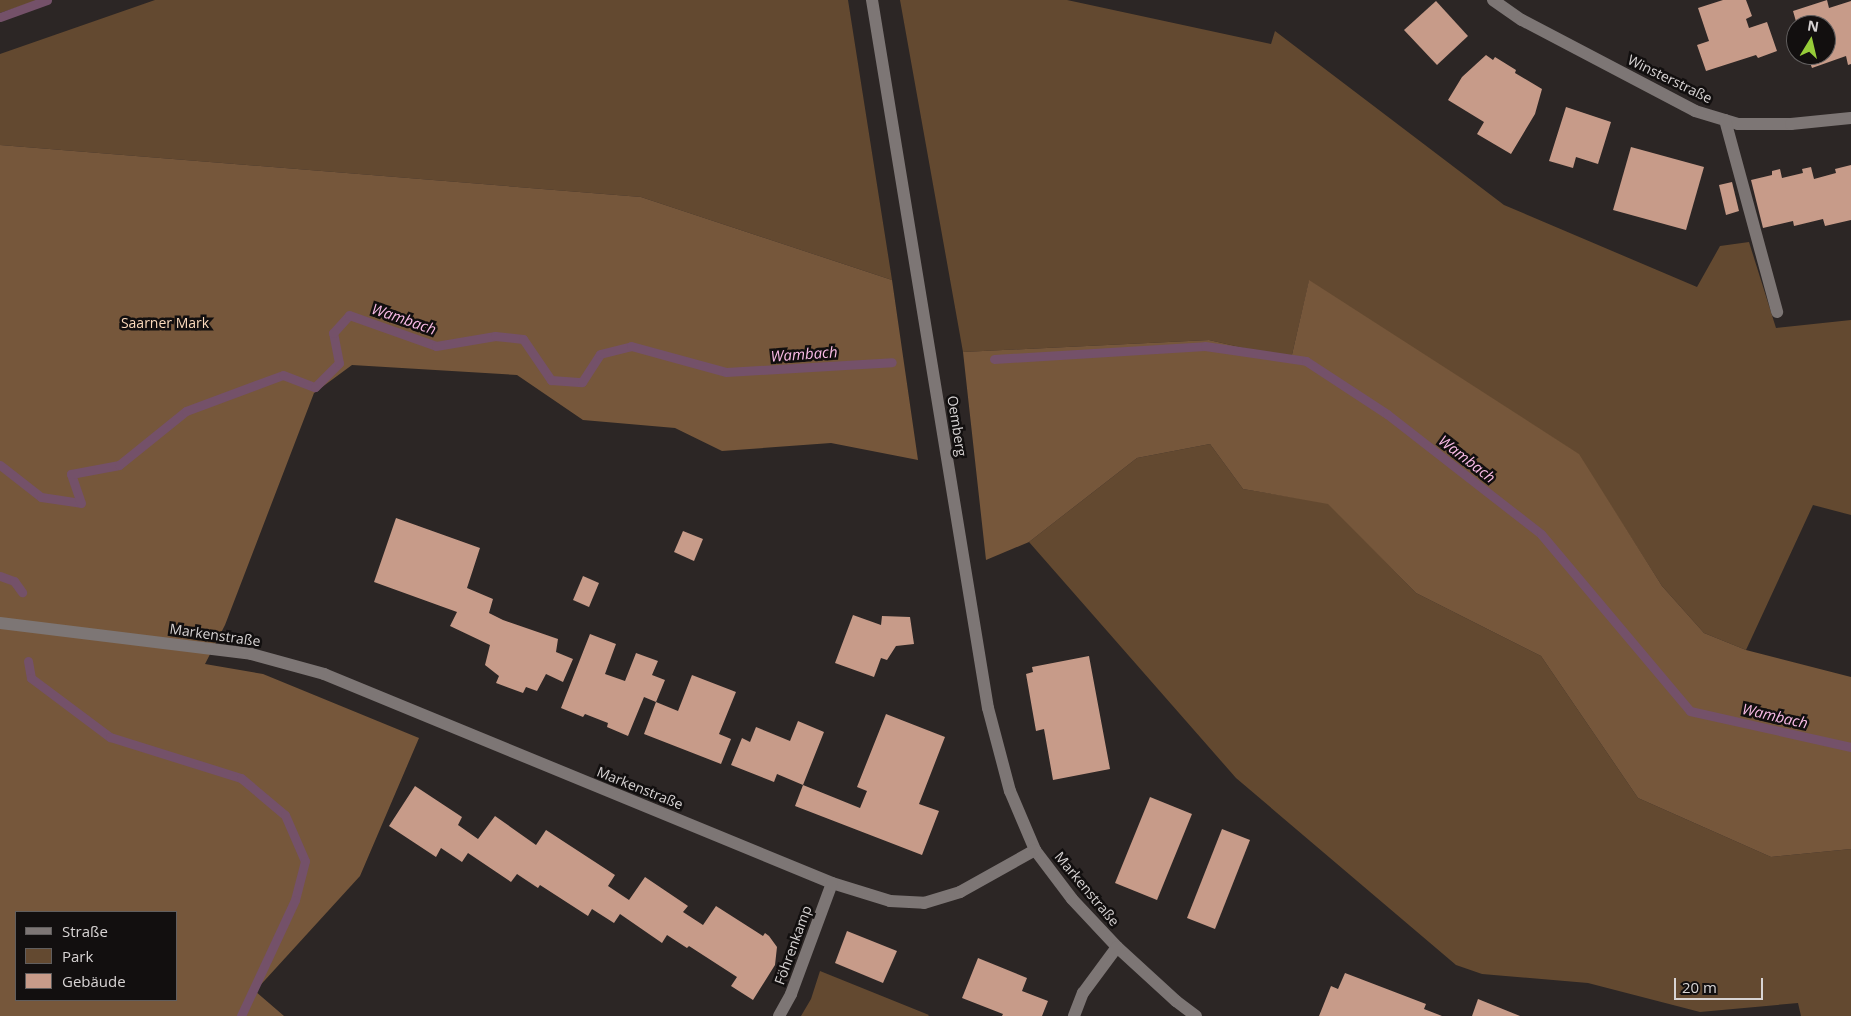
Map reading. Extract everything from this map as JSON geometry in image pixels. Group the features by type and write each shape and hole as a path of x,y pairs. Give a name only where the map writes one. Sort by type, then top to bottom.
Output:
{"street":[{"name":"Oemberg","path":"872,0 988,708 1010,791 1035,850"},
{"name":"Winsterstraße","path":"1492,0 1522,20 1582,52 1695,110 1725,120 1738,124 1791,124 1851,118"},
{"path":"1725,120 1777,312"},
{"name":"Markenstraße","path":"0,623 250,654 324,674 832,883 890,901 924,903 960,892 1035,850 1072,899 1117,947 1176,1001 1196,1016"},
{"name":"Föhrenkamp","path":"779,1016 791,994 832,883"},
{"path":"1074,1016 1083,993 1117,947"}],"green space":[{"path":"0,0 39,0 0,13"},
{"path":"155,0 848,0 892,280 641,197 0,145 0,54"},
{"path":"900,0 1067,0 1271,44 1275,31 1504,205 1697,287 1720,246 1749,242 1776,328 1851,320 1851,515 1813,505 1746,650 1704,633 1662,586 1578,454 1309,281 1291,359 1209,340 963,352"},
{"name":"Saarner Mark","path":"0,145 641,197 892,280 918,460 831,443 722,451 675,428 583,420 517,375 352,365 314,393 225,625 205,664 263,674 419,738 360,876 255,991 284,1016 0,1016"},
{"path":"1309,280 1579,454 1662,586 1704,633 1746,650 1851,677 1851,849 1771,857 1638,798 1541,656 1416,593 1328,504 1243,489 1210,444 1137,458 1029,542 986,560 963,352 1209,340 1291,359"},
{"path":"1210,444 1243,489 1328,503 1416,593 1541,656 1638,798 1771,857 1851,849 1851,1016 1801,1016 1798,1003 1700,1012 1588,983 1482,974 1456,965 1236,778 1029,542 1137,458"},
{"path":"820,971 929,1015 801,1016 811,999"}],"building":[{"path":"1723,0 1746,0 1752,16 1746,19 1749,28 1767,22 1777,51 1758,58 1756,55 1706,71 1697,45 1709,41 1698,8"},
{"path":"1827,0 1829,8 1851,1 1851,64 1848,65 1846,56 1836,60 1836,15 1794,15 1793,11"},
{"path":"1436,1 1468,36 1437,65 1404,30"},
{"path":"1486,55 1493,60 1495,57 1516,70 1515,73 1542,89 1535,114 1511,154 1477,134 1484,122 1448,100 1462,77"},
{"path":"1566,107 1611,122 1598,164 1576,157 1573,168 1549,161"},
{"path":"1631,147 1704,167 1686,230 1613,210"},
{"path":"1851,165 1851,220 1825,226 1823,219 1794,226 1793,221 1763,228 1751,180 1772,175 1772,171 1780,169 1782,178 1803,173 1802,169 1811,167 1814,179 1836,173 1835,169"},
{"path":"1732,182 1739,211 1726,215 1719,185"},
{"path":"396,518 480,548 467,588 493,599 489,613 503,620 558,639 556,652 573,659 563,682 546,674 537,691 526,687 523,693 496,683 499,676 485,665 490,645 450,626 457,612 374,582"},
{"path":"683,531 703,539 694,561 674,552"},
{"path":"583,576 599,583 589,607 573,600"},
{"path":"853,615 881,625 882,616 910,617 914,644 896,646 887,660 881,658 874,677 835,663"},
{"path":"590,634 616,644 605,674 625,681 636,653 658,661 652,675 665,680 656,702 644,697 628,736 607,727 608,723 585,714 583,717 561,708"},
{"path":"1089,656 1110,769 1053,780 1044,729 1036,731 1026,674 1033,672 1032,667"},
{"path":"692,675 736,692 719,734 731,739 721,764 644,734 656,702 678,711"},
{"path":"886,714 945,737 919,804 939,811 922,855 795,806 803,785 860,808 867,791 857,787"},
{"path":"798,721 824,732 803,785 777,774 774,782 731,765 742,738 750,742 756,727 790,741"},
{"path":"415,786 462,817 458,825 478,839 495,816 536,845 546,830 615,875 608,886 629,900 645,877 688,906 683,912 703,925 716,906 763,936 765,933 769,936 777,947 775,965 753,1000 731,986 737,977 689,946 687,948 667,935 662,943 620,914 614,923 592,909 588,916 540,885 538,888 517,874 511,882 468,853 462,862 441,848 436,857 389,826"},
{"path":"1150,797 1192,814 1157,900 1115,883"},
{"path":"1222,829 1250,840 1215,929 1187,918"},
{"path":"847,931 897,951 883,983 835,963"},
{"path":"978,958 1027,978 1022,991 1048,1001 1042,1016 1002,1016 1003,1014 962,998"},
{"path":"1345,973 1426,1004 1424,1009 1442,1016 1319,1016 1331,986 1338,989"},
{"path":"1478,999 1520,1016 1472,1016"}],"waterway":[{"path":"0,17 47,0"},
{"name":"Wambach","path":"0,465 41,497 81,503 71,474 119,465 186,411 283,375 315,387 339,363 333,333 349,315 436,346 495,336 523,339 551,380 582,382 600,354 631,346 726,372 892,362"},
{"name":"Wambach","path":"994,359 1205,346 1306,361 1387,414 1541,534 1690,711 1851,747"},
{"path":"0,576 14,581 22,592"},
{"path":"28,661 31,678 110,737 241,778 285,815 305,861 295,900 241,1016"}]}
